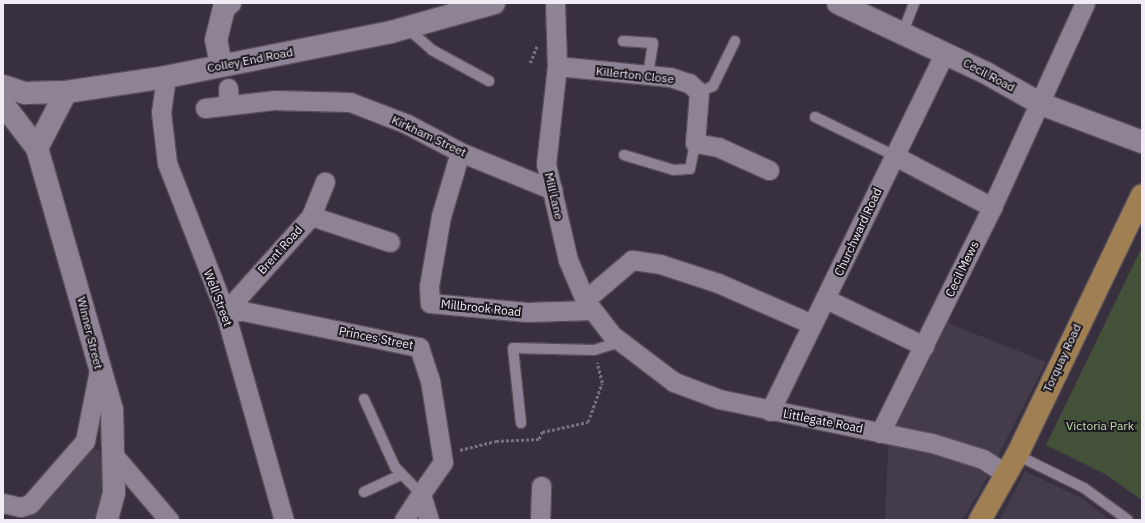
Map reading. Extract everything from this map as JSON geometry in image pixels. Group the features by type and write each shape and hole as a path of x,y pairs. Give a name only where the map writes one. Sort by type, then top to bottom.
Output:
{"main road":[{"path":"220,65 216,40 224,8 230,3"},
{"name":"Colley End Road","path":"3,86 25,93 66,92 166,77 407,28 494,3"},
{"name":"Cecil Road","path":"838,3 945,52 1041,104 1142,142"},
{"path":"37,148 66,92"},
{"name":"Winner Street","path":"3,104 37,148 69,250 99,370 112,410 116,458 114,493 107,520"},
{"name":"Torquay Road","path":"980,520 1017,455 1142,195"}],"street":[{"name":"Mill Lane","path":"555,3 557,66 546,164 568,260 588,305 620,342 642,362"},
{"name":"Cecil Mews","path":"880,434 1041,104 1085,3"},
{"name":"Churchward Road","path":"770,411 812,324 826,300 945,52"},
{"name":"Killerton Close","path":"557,66 648,75 689,83 699,92"},
{"name":"Well Street","path":"166,77 161,112 167,163 225,312 284,520"},
{"path":"699,92 695,143 718,147 769,170"},
{"name":"Kirkham Street","path":"206,108 229,97 350,102 407,124 460,152 553,190"},
{"name":"Millbrook Road","path":"460,152 441,216 429,286 430,303 527,312 588,305"},
{"path":"895,156 992,207"},
{"name":"Brent Road","path":"225,312 311,216 325,182"},
{"path":"311,216 390,242"},
{"path":"588,305 632,260 660,264 718,283 812,324"},
{"path":"826,300 924,346"},
{"name":"Princes Street","path":"225,312 243,312 419,347 430,380 443,462"},
{"name":"Littlegate Road","path":"642,362 674,382 770,411 880,434 932,443 983,459 1006,474"},
{"path":"3,503 21,507 30,504 85,441 99,370"},
{"path":"116,458 169,520"},
{"path":"404,520 443,462"},
{"path":"540,520 542,486"},
{"path":"421,494 429,520"}],"lane":[{"path":"903,32 914,3"},
{"path":"407,28 432,50 489,81"},
{"path":"623,41 653,43 648,75"},
{"path":"699,92 713,86 735,41"},
{"path":"816,117 895,156"},
{"path":"624,155 674,170 690,170 695,143"},
{"path":"521,423 513,348 594,350 620,342"},
{"path":"364,399 400,475 421,494"},
{"path":"1017,455 1084,488 1128,520"},
{"path":"364,492 400,475"}],"path":[{"path":"443,462 458,451 496,441 539,439 542,432 588,422 602,383 594,350"}],"shaded area":[{"path":"946,319 950,324 1046,362 981,489 962,520 885,520 888,450 897,420"},
{"path":"87,445 116,458 107,520 26,520 32,508"},
{"path":"1025,471 1083,499 1110,520 1000,520"}],"green space":[{"name":"Victoria Park","path":"1142,247 1142,500 1105,474 1046,445"}]}
